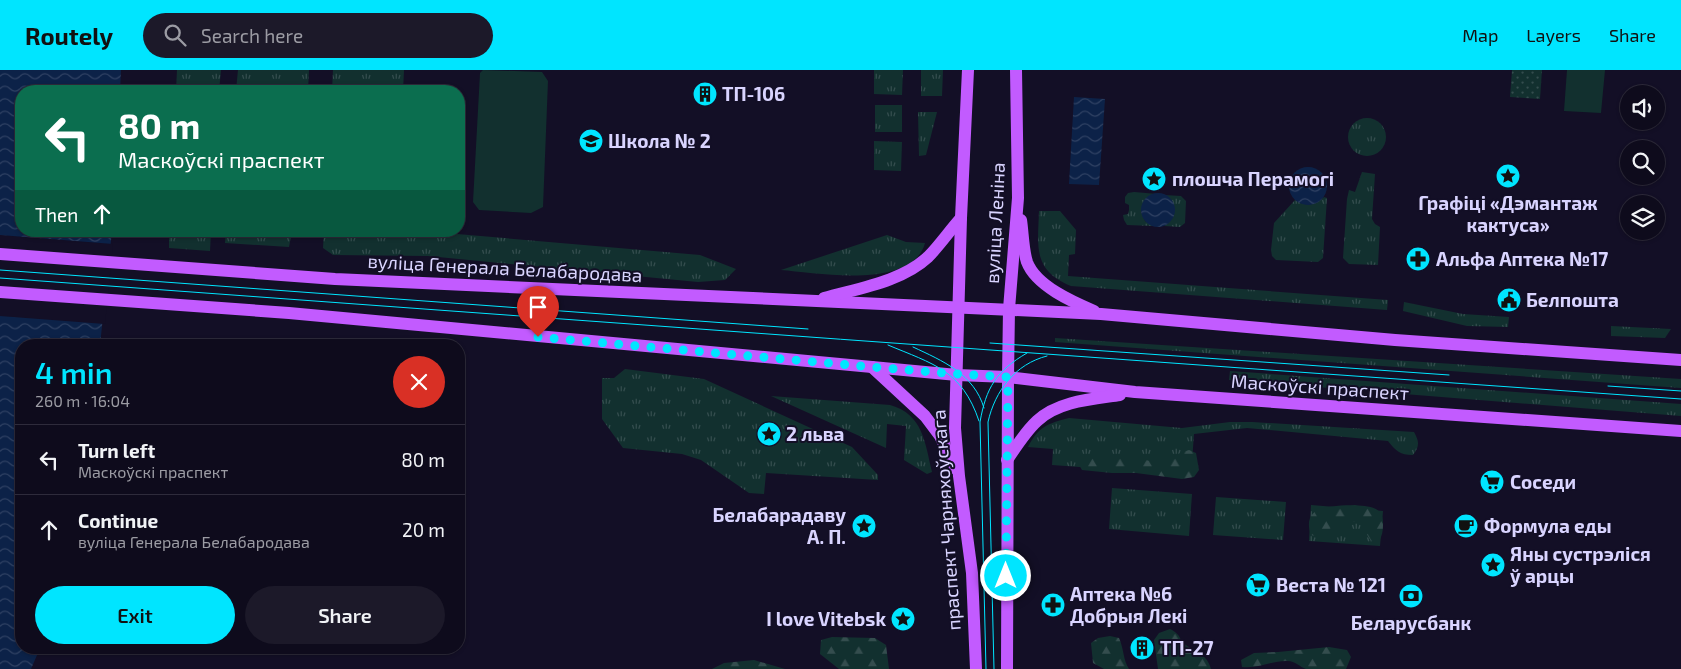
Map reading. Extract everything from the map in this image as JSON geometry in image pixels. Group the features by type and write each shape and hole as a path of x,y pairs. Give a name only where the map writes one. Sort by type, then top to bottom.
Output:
{"main road":[{"name":"вуліца Леніна","path":"960,308 961,218 968,70"},
{"name":"вуліца Леніна","path":"1008,377 1010,309 1018,198 1016,70"},
{"path":"1018,198 1027,263 1039,279 1066,298 1101,314"},
{"path":"812,301 872,285 903,274 928,256 961,218"},
{"name":"вуліца Генерала Белабародава","path":"0,254 292,276 1010,309"},
{"path":"0,292 289,314 957,374"},
{"name":"праспект Чарняхоўскага","path":"960,308 955,428 959,476 972,573 976,669"},
{"path":"1010,309 1101,314 1395,340 1681,360"},
{"path":"872,367 925,416 940,436 959,476"},
{"name":"Маскоўскі праспект","path":"957,374 1008,377 1135,392 1681,432"},
{"path":"1007,669 1006,460 1008,377"},
{"path":"1006,460 1038,419 1058,407 1135,392"}],"green space":[{"path":"177,70 221,70 220,85 176,85"},
{"path":"238,70 309,70 308,85 237,85"},
{"path":"333,70 404,70 403,85 332,85"},
{"path":"483,70 542,72 548,81 543,207 531,213 479,210 473,202 480,73"},
{"path":"874,70 903,70 902,95 874,94"},
{"path":"921,70 943,70 942,96 921,96"},
{"path":"1512,70 1542,70 1540,99 1510,97"},
{"path":"1567,70 1605,70 1601,113 1564,111"},
{"path":"875,105 902,105 902,132 875,132"},
{"path":"918,112 937,112 926,155 919,156"},
{"path":"1367,118 1380,124 1386,137 1380,150 1367,156 1354,150 1348,137 1354,124"},
{"path":"874,141 902,142 901,171 874,170"},
{"path":"1362,172 1375,174 1372,219 1380,227 1378,265 1349,264 1343,258 1347,199 1349,190 1355,192"},
{"path":"1128,193 1157,194 1151,195 1141,212 1145,221 1153,226 1127,225 1124,220 1123,215 1128,214 1129,210 1129,205 1125,203 1125,197"},
{"path":"1164,195 1181,196 1186,201 1185,223 1180,227 1164,226 1168,223 1169,198"},
{"path":"1324,197 1327,198 1323,258 1318,262 1276,260 1272,256 1271,250 1274,223 1295,200 1303,204 1310,204"},
{"path":"1039,211 1060,211 1076,230 1075,254 1069,255 1068,276 1388,300 1387,310 1071,286 1058,280 1043,264 1038,246"},
{"path":"465,235 700,255 736,269 725,280 698,282 428,256 333,255 323,248 324,237 465,237"},
{"path":"887,235 906,242 925,243 917,258 902,267 883,273 839,275 781,270"},
{"path":"169,237 211,237 210,251 169,248"},
{"path":"226,237 291,237 289,247 225,243"},
{"path":"1404,302 1463,314 1509,317 1508,327 1467,326 1403,311"},
{"path":"1611,326 1671,329 1665,338 1611,336"},
{"path":"1055,338 1681,379 1681,388 1055,342"},
{"path":"625,369 704,379 852,447 878,475 878,480 766,473 764,494 749,493 701,460 682,454 623,448 602,419 602,378 614,378"},
{"path":"1230,371 1681,404 1681,416 1229,380"},
{"path":"771,396 890,405 901,409 910,415 921,431 932,472 927,474 904,460 906,426 887,424 886,448"},
{"path":"1069,418 1182,428 1230,422 1252,422 1414,432 1418,444 1413,455 1399,452 1388,441 1247,428 1194,434 1191,475 1052,465 1053,449 1028,447 1036,434 1044,427"},
{"path":"1189,450 1196,453 1199,470 1194,477 1182,479 1136,473 1082,470 1078,463 1081,459 1106,455 1152,461 1172,461 1180,453"},
{"path":"1112,488 1192,494 1189,536 1109,529"},
{"path":"1216,497 1286,502 1283,540 1213,535"},
{"path":"1311,505 1383,511 1380,546 1309,541"},
{"path":"1355,505 1375,509 1381,514 1383,529 1379,541 1373,543 1364,529 1353,521 1341,523 1318,537 1311,535 1310,517 1315,512 1329,507"},
{"path":"1170,629 1186,645 1201,654 1207,660 1211,669 1158,669 1154,640 1159,633"},
{"path":"1110,636 1119,638 1129,669 1104,669 1093,663 1091,643 1098,638"},
{"path":"832,637 875,638 886,645 889,669 839,669 820,654 821,640"},
{"path":"1329,647 1347,650 1351,657 1346,669 1306,669 1288,661 1254,667 1242,667 1241,660 1254,653"},
{"path":"754,660 785,669 712,669 724,663"}],"water":[{"path":"0,70 121,70 120,85 15,85 15,237 111,237 101,339 15,339 15,654 37,654 31,669 0,669"},
{"path":"1074,97 1105,99 1099,185 1069,184"},
{"path":"1308,167 1322,172 1327,186 1322,200 1308,205 1294,200 1289,186 1294,172"},
{"path":"1158,193 1170,198 1175,210 1170,222 1158,227 1146,222 1141,210 1146,198"}],"pier":[{"path":"0,235 113,244 105,324 0,316"}],"tram line":[{"path":"0,270 808,329"},
{"path":"0,278 1681,399"},
{"path":"990,343 1449,375"},
{"path":"888,345 932,364 955,380 964,390 979,421"},
{"path":"913,347 946,363 965,377 973,386 984,408"},
{"path":"986,669 980,422 982,410 994,382 1007,367 1027,353"},
{"path":"994,669 988,422 996,400 1008,380 1025,365 1047,356"},
{"path":"1608,386 1681,391"}],"place":[{"name":"ТП-106","path":"705,94"},
{"name":"Школа № 2","path":"591,141"},
{"name":"Графіці «Дэмантаж кактуса»","path":"1508,176"},
{"name":"плошча Перамогі","path":"1154,179"},
{"name":"Альфа Аптека №17","path":"1418,259"},
{"name":"Белпошта","path":"1509,300"},
{"name":"2 льва","path":"769,434"},
{"name":"Соседи","path":"1492,482"},
{"name":"Белабарадаву А. П.","path":"864,526"},
{"name":"Формула еды","path":"1466,526"},
{"name":"Яны сустрэліся ў арцы","path":"1493,565"},
{"name":"Веста № 121","path":"1258,585"},
{"name":"Беларусбанк","path":"1411,596"},
{"name":"Аптека №6 Добрыя Лекі","path":"1053,605"},
{"name":"I love Vitebsk","path":"903,619"},
{"name":"ТП-27","path":"1142,648"}],"route":[{"path":"538,337 872,367 1008,377 1006,576"}]}
